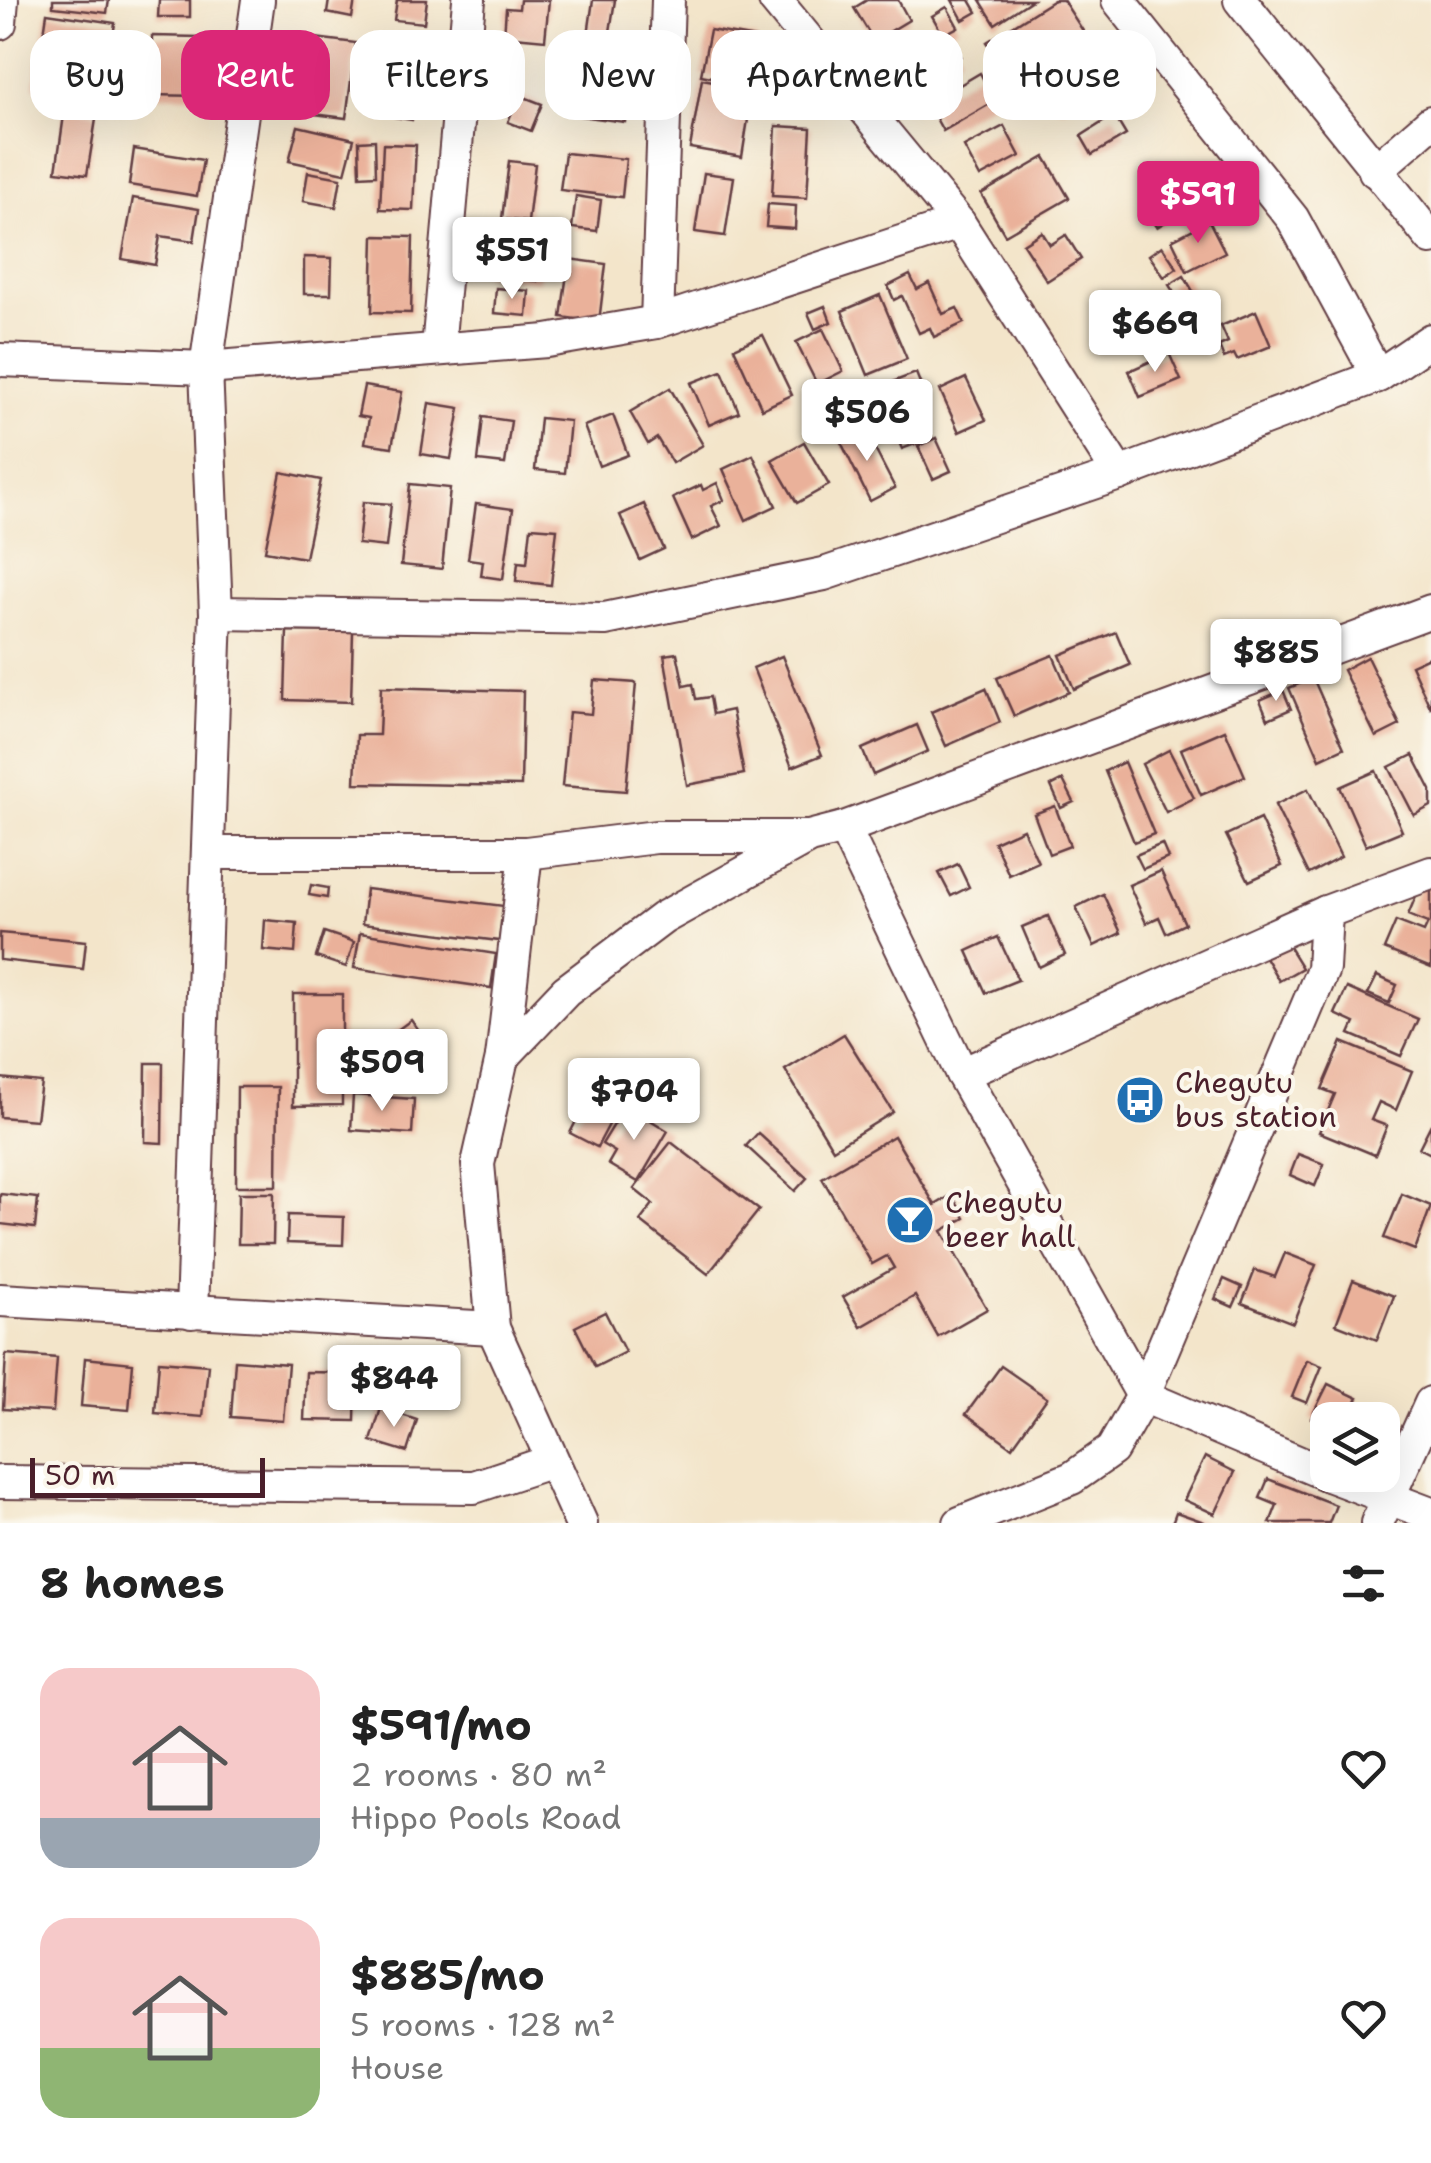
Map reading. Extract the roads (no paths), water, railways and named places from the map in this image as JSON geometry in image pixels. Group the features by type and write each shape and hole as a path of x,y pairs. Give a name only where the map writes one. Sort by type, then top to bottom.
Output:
{"street":[{"path":"0,23 2,0"},
{"path":"192,1312 216,613 206,368 258,0"},
{"path":"438,348 469,0"},
{"path":"657,322 668,0"},
{"path":"775,0 959,223 1119,474"},
{"path":"1118,0 1293,220 1378,376"},
{"path":"1240,0 1431,238"},
{"path":"1375,171 1431,122"},
{"path":"0,360 206,368 547,342 657,322 959,223"},
{"path":"216,613 605,620 824,574 1119,474 1378,376 1431,340"},
{"path":"208,853 526,853 656,837 809,837 844,828 1431,611"},
{"path":"844,828 962,1074 1142,1396 1310,1467"},
{"path":"502,1058 566,990 664,918 809,837"},
{"path":"526,853 502,1058 478,1164 493,1328 581,1523"},
{"path":"962,1074 1326,912 1431,873"},
{"path":"960,1523 1072,1478 1112,1450 1142,1396 1323,969 1326,912"},
{"path":"0,1300 493,1328"},
{"path":"1383,1512 1431,1403"},
{"path":"0,1482 474,1488 552,1461"},
{"path":"1353,1492 1383,1512 1431,1514"}],"place":[{"name":"Chegutu bus station","path":"1140,1100"},
{"name":"Chegutu beer hall","path":"910,1220"}]}
